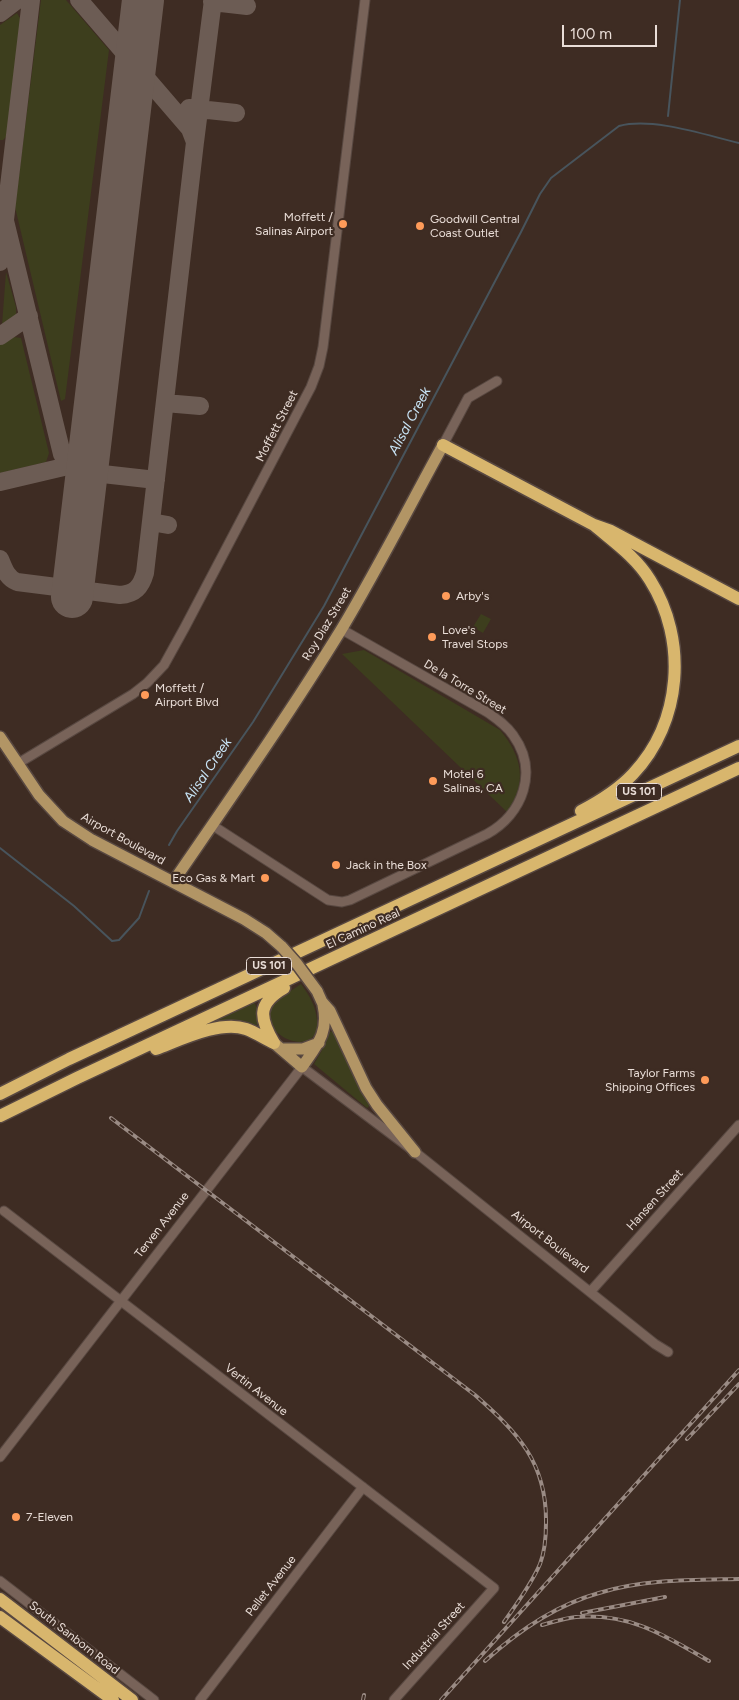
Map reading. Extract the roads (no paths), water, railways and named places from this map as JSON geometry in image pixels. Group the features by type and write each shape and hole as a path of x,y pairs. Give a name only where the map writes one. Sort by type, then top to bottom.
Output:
{"highway":[{"path":"443,444 594,525 611,531 739,599"},
{"path":"539,838 557,823 609,794 634,774 658,738 669,710 672,695 675,666 674,649 667,617 661,601 640,566 620,546 594,525"},
{"name":"El Camino Real","path":"0,1094 69,1059 739,746"},
{"name":"El Camino Real","path":"0,1116 77,1078 739,768"},
{"path":"277,1046 264,1025 262,1017 263,1009 267,1002 279,990 351,950"},
{"path":"77,1078 217,1028 238,1027 246,1029 277,1046"},
{"name":"South Sanborn Road","path":"0,1599 132,1700"},
{"name":"South Sanborn Road","path":"0,1617 113,1700"}],"main road":[{"name":"Roy Diaz Street","path":"173,882 264,752 341,628 375,572 443,444"},
{"name":"Airport Boulevard","path":"0,737 39,795 63,821 92,840 244,919 266,933 297,964 317,991 322,1002 330,1011 366,1088 377,1105 415,1152"},
{"name":"Terven Avenue","path":"302,1067 319,1042 323,1032 326,1019 322,1002"},
{"path":"277,1046 303,1049 319,1042"},
{"path":"277,1046 302,1067"}],"street":[{"name":"Moffett Street","path":"17,764 133,694 158,673 169,657 311,387 320,366 324,347 365,0"},
{"name":"Roy Diaz Street","path":"443,444 468,398 497,381"},
{"name":"De la Torre Street","path":"212,825 328,900 342,902 350,900 487,834 502,824 519,803 524,787 526,769 518,743 503,723 341,628"},
{"name":"Airport Boulevard","path":"302,1067 415,1152 668,1352"},
{"name":"Terven Avenue","path":"0,1457 302,1067"},
{"name":"Hansen Street","path":"591,1291 739,1125"},
{"name":"Vertin Avenue","path":"4,1210 494,1588"},
{"name":"Pellet Avenue","path":"200,1700 363,1488"},
{"path":"0,1581 154,1700"},
{"name":"Industrial Street","path":"394,1700 494,1588"}],"waterway":[{"path":"668,116 680,0"},
{"name":"Alisal Creek","path":"169,845 253,722 324,606 540,194 551,178 619,126 633,124 663,125 739,143"},
{"name":"Alisal Creek","path":"0,848 74,906 112,941 119,940 139,918 149,891"}],"railway":[{"path":"111,1118 475,1395 504,1422 527,1450 541,1482 545,1502 545,1544 536,1572 524,1594 504,1622"},
{"path":"441,1700 739,1370"},
{"path":"687,1439 739,1384"},
{"path":"485,1661 524,1629 568,1604 583,1598 633,1585 686,1580 739,1579"},
{"path":"582,1613 665,1597"},
{"path":"542,1625 576,1617 596,1617 630,1622 662,1635 709,1661"},
{"path":"363,1700 364,1695"}],"place":[{"name":"Moffett / Salinas Airport","path":"343,224"},
{"name":"Goodwill Central Coast Outlet","path":"420,226"},
{"name":"Arby's","path":"446,596"},
{"name":"Love's Travel Stops","path":"432,637"},
{"name":"Moffett / Airport Blvd","path":"145,695"},
{"name":"Motel 6 Salinas, CA","path":"433,781"},
{"name":"Jack in the Box","path":"336,865"},
{"name":"Eco Gas & Mart","path":"265,878"},
{"name":"Taylor Farms Shipping Offices","path":"705,1080"},
{"name":"7-Eleven","path":"16,1517"}]}
